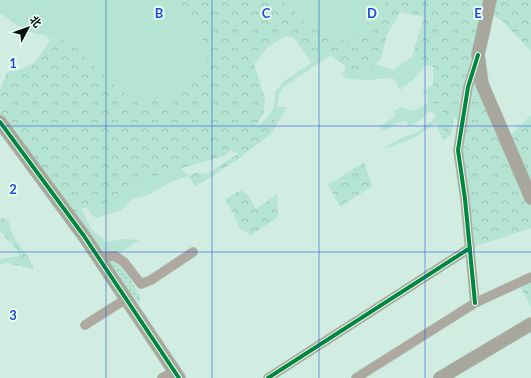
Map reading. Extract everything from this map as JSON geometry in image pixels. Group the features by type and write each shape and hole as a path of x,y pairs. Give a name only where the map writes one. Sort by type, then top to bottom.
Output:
{"street":[{"path":"475,304 465,200 458,150 468,87 478,56 490,0"},
{"path":"478,56 482,84 531,198"},
{"path":"0,122 98,257 177,374 162,378"},
{"path":"268,378 470,248"},
{"path":"98,257 115,256 124,262 141,284 151,280 193,252"},
{"path":"356,378 475,304 531,277"},
{"path":"85,325 126,299"},
{"path":"440,378 531,324"}],"green space":[{"path":"0,0 178,0 189,24 200,32 209,55 200,73 168,97 139,104 111,82 77,49 61,38 50,40 46,35 33,33 22,28 0,13"},
{"path":"178,0 282,0 307,24 333,32 346,42 367,24 386,2 386,0 531,0 531,51 501,20 488,13 478,55 507,138 531,115 531,228 470,248 458,150 461,125 454,116 451,135 443,141 443,112 433,107 433,67 426,65 412,57 424,17 400,12 387,35 381,58 370,71 353,72 327,53 311,62 294,38 286,36 269,46 254,64 265,98 264,111 256,127 275,119 272,133 237,160 195,187 189,176 197,172 206,174 238,154 231,150 224,156 162,174 121,191 104,205 94,209 82,208 70,217 0,122 0,90 7,72 29,66 37,59 50,40 61,38 77,49 111,82 139,104 168,97 200,73 209,55 200,32 189,24"},
{"path":"282,0 386,0 386,2 367,24 346,43 333,32 307,24"},
{"path":"327,52 331,55 282,88 279,94 277,107 287,107 272,133 274,120 256,128 271,113 274,105 275,92 284,81"},
{"path":"412,57 426,65 413,80 400,90 394,79 346,79 342,75 346,67 353,72 370,71 376,64 393,70"},
{"path":"433,84 433,107 443,112 443,141 436,123 414,138 381,150 401,138 416,133 432,121 436,116 430,111 409,127 406,121 397,123 385,131 379,127 395,116 394,111 401,107 414,111 427,103 428,95 421,94"},
{"path":"364,162 372,186 340,207 328,185"},
{"path":"180,168 189,176 170,182 149,195 134,198 121,210 97,218 90,214 89,208 102,205 127,187"},
{"path":"241,190 249,196 256,209 277,194 278,217 251,235 240,229 225,199"},
{"path":"82,208 91,228 107,242 124,239 139,240 115,256 98,257 70,217"},
{"path":"3,218 9,222 13,236 29,258 34,269 7,263 0,265 0,259 19,256 17,250 0,231 0,219"},
{"path":"115,256 140,295 140,302 126,299 98,257"},
{"path":"531,277 531,307 518,283"}],"cycle path":[{"path":"475,303 465,199 458,150 468,87 478,55"},
{"path":"0,122 84,236 179,378"},
{"path":"268,378 470,248"}]}
